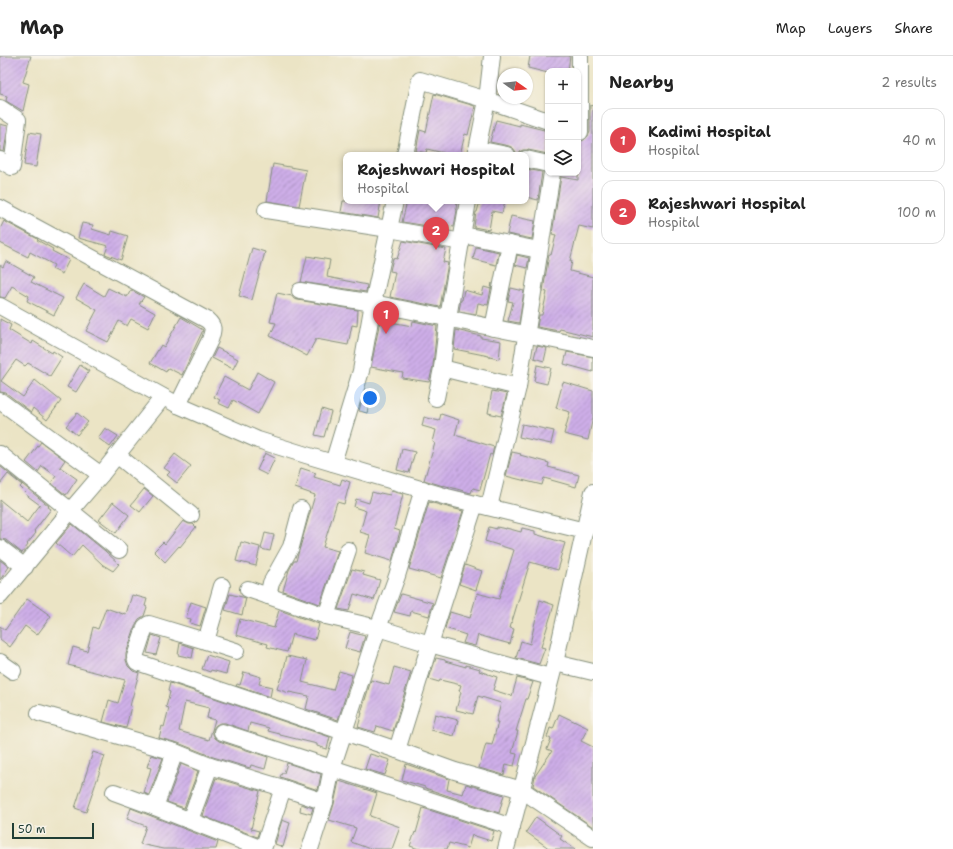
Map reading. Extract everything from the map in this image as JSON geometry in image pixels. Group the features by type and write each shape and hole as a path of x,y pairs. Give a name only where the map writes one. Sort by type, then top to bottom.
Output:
{"street":[{"path":"476,152 487,100 492,56"},
{"path":"580,56 584,133"},
{"path":"406,152 420,80 487,100 545,120"},
{"path":"0,108 18,120 12,167 0,160"},
{"path":"529,160 545,163"},
{"path":"397,750 430,644 482,505 518,387 525,334 551,176"},
{"path":"333,463 361,371 373,303 394,204"},
{"path":"436,398 468,204"},
{"path":"0,208 207,320 211,324 213,328 210,340 178,405"},
{"path":"266,210 389,229 510,244 539,250"},
{"path":"493,328 510,244"},
{"path":"300,291 373,303 593,348"},
{"path":"0,306 178,405 258,440 423,489 585,531"},
{"path":"442,368 518,387"},
{"path":"0,596 102,475 163,397"},
{"path":"0,401 102,475"},
{"path":"0,454 119,550"},
{"path":"117,455 191,515"},
{"path":"310,849 325,802 332,768 378,628 397,576 423,489"},
{"path":"506,849 552,670 593,492"},
{"path":"268,596 271,583 291,546 301,509"},
{"path":"0,548 24,567"},
{"path":"326,616 348,550"},
{"path":"206,641 222,586"},
{"path":"248,590 326,616 378,628 430,644 552,670 593,672"},
{"path":"236,650 148,624 145,627 135,657 137,662 344,731 455,771 522,790 593,838"},
{"path":"39,713 175,752 210,766 325,802"},
{"path":"222,732 512,827"},
{"path":"155,807 175,752"},
{"path":"190,820 210,766"},
{"path":"114,792 263,849 283,788"}],"building":[{"path":"0,56 31,56 23,82 29,84 23,111 6,101 7,96 0,94"},
{"path":"530,56 570,56 568,68 545,68 545,72 533,68 528,68"},
{"path":"434,94 475,106 468,135 465,134 461,152 440,152 427,149 426,152 416,151 420,130 426,132"},
{"path":"590,105 593,106 593,229 579,226 570,261 572,261 570,271 593,277 593,337 560,329 559,331 537,327 539,315 542,315 547,292 543,291 549,254 551,255 556,235 552,234 561,177 578,180 578,176 581,176 581,140 584,140 590,132"},
{"path":"496,120 545,130 545,153 528,150 516,152 509,146 490,142"},
{"path":"0,124 8,126 4,152 0,151"},
{"path":"29,132 41,134 36,167 24,165"},
{"path":"273,164 306,170 299,206 267,201"},
{"path":"529,170 542,172 538,200 529,198"},
{"path":"343,201 343,204 380,204 378,218 341,212"},
{"path":"406,204 457,204 454,227 429,223 428,226 402,222"},
{"path":"479,204 504,204 502,213 492,211 489,230 474,227"},
{"path":"511,216 535,221 532,239 507,234"},
{"path":"4,221 38,239 37,240 53,249 52,251 69,260 62,274 52,269 54,265 30,252 28,257 0,243 0,229"},
{"path":"82,223 93,225 92,229 111,235 112,231 128,236 121,260 105,254 108,246 78,238"},
{"path":"403,241 446,249 443,262 448,263 440,307 390,297 395,272 390,271 393,258 397,259"},
{"path":"476,247 499,252 496,265 473,259"},
{"path":"252,248 265,252 252,300 239,296"},
{"path":"517,255 529,258 527,268 515,265"},
{"path":"307,256 330,260 327,277 367,285 366,292 301,282"},
{"path":"6,261 34,277 31,282 63,298 54,315 27,301 29,296 12,286 5,298 0,297 0,265 3,267"},
{"path":"84,284 104,296 108,288 127,297 131,290 144,297 139,304 155,313 148,328 131,319 127,326 119,321 108,342 86,331 97,310 76,298"},
{"path":"484,287 491,289 488,305 478,303 476,314 459,311 464,290 482,295"},
{"path":"511,288 524,291 519,323 508,321 513,302 508,301"},
{"path":"277,293 292,296 294,299 298,300 358,310 357,326 352,325 348,345 316,339 307,356 270,336 276,323 270,322"},
{"path":"181,317 203,330 182,375 168,368 166,372 150,363 161,345 164,347"},
{"path":"0,319 11,325 9,330 32,344 33,341 52,353 53,351 62,357 50,376 28,363 25,366 16,360 1,381 23,397 35,380 61,401 47,420 33,408 31,412 6,393 0,392"},
{"path":"380,320 412,326 413,321 437,326 433,366 429,382 402,378 403,373 371,367"},
{"path":"456,330 481,336 481,338 501,341 499,359 454,349"},
{"path":"537,346 547,348 544,361 534,358"},
{"path":"217,348 238,359 233,369 212,358"},
{"path":"567,352 593,357 593,372 564,364"},
{"path":"80,365 89,371 76,392 67,387"},
{"path":"537,365 551,368 547,384 534,381"},
{"path":"257,372 274,382 258,414 233,400 229,408 218,403 220,400 214,397 224,377 248,390"},
{"path":"563,382 593,391 593,417 588,440 564,434 570,412 556,408"},
{"path":"492,391 507,394 501,416 488,413"},
{"path":"362,399 370,401 367,413 359,411"},
{"path":"322,409 331,412 324,437 315,435"},
{"path":"77,413 88,422 77,435 66,426"},
{"path":"441,414 459,420 455,435 494,447 492,455 490,454 480,490 473,488 471,493 424,480 435,443 433,442 436,430 422,426 424,417 439,421"},
{"path":"522,424 554,431 551,444 519,437"},
{"path":"105,428 118,436 110,447 98,438"},
{"path":"41,442 65,460 60,467 77,479 66,495 51,483 56,476 42,466 38,472 26,462"},
{"path":"402,449 415,452 409,473 397,470"},
{"path":"512,452 549,463 548,467 579,475 576,487 544,478 542,485 506,476"},
{"path":"265,453 275,458 267,475 257,470"},
{"path":"175,454 191,466 177,483 167,475 170,472 164,468"},
{"path":"1,467 51,509 34,531 36,533 22,553 6,540 0,539 0,500 27,522 40,505 25,494 26,493 20,487 22,485 8,474 0,484"},
{"path":"301,468 316,473 314,477 340,485 342,479 350,482 344,504 337,502 323,547 338,551 320,604 283,591 289,570 294,561 296,561 315,495 295,488"},
{"path":"144,489 153,496 140,512 131,505"},
{"path":"391,491 403,494 394,529 400,531 392,561 365,553 370,535 360,532 366,511 354,507 356,499 369,503 372,492 390,495"},
{"path":"113,502 129,515 116,533 99,520"},
{"path":"429,502 463,511 441,578 409,569"},
{"path":"183,521 193,524 196,527 180,547 179,546 165,562 154,551 163,542 165,544"},
{"path":"72,524 119,564 113,571 103,565 82,545 72,557 56,543"},
{"path":"489,527 497,529 497,527 506,528 521,532 522,528 535,531 535,534 565,543 558,570 530,562 510,628 514,629 510,644 478,635 475,646 463,643 466,635 445,628 450,612 470,618 477,593 499,599 514,550 485,541"},
{"path":"265,533 274,535 270,551 261,549"},
{"path":"241,542 260,547 256,566 236,561"},
{"path":"0,560 9,567 0,580"},
{"path":"465,565 482,571 476,590 459,584"},
{"path":"352,569 364,572 363,575 380,580 374,600 354,594 349,611 338,609"},
{"path":"230,594 246,598 242,615 225,610"},
{"path":"401,594 433,603 429,616 411,611 410,616 394,612"},
{"path":"132,595 147,599 145,606 147,607 144,616 139,619 136,624 126,654 128,666 133,671 139,673 126,728 103,722 109,700 118,703 125,680 68,665 73,647 87,651 93,627 98,629 106,608 126,614"},
{"path":"27,599 51,616 37,635 25,626 10,647 0,639 0,626 5,630"},
{"path":"540,600 554,605 541,647 545,648 539,664 516,658 521,641 530,644"},
{"path":"191,602 206,607 200,626 190,623 191,619 186,618"},
{"path":"279,610 319,624 315,640 292,634 287,652 267,647 268,644 236,635 240,619 274,628"},
{"path":"350,632 365,636 360,652 345,648"},
{"path":"152,635 161,638 156,655 147,653"},
{"path":"180,643 194,648 192,658 178,655"},
{"path":"207,655 229,662 226,674 211,670 210,672 202,669"},
{"path":"287,656 307,660 302,682 333,690 339,671 352,675 338,720 306,709 309,696 289,693 277,689 282,677"},
{"path":"436,658 466,667 466,665 480,669 479,671 497,677 493,690 512,696 517,678 533,682 516,731 518,731 512,753 517,754 514,766 506,764 504,775 479,768 486,744 492,745 501,703 478,696 473,714 456,710 461,692 459,691 461,685 429,679"},
{"path":"394,667 411,672 393,731 377,726 375,732 358,727 371,680 389,685"},
{"path":"244,672 261,677 259,684 272,687 270,697 236,686 237,684 240,685"},
{"path":"170,683 330,737 327,749 317,746 317,744 268,731 269,728 250,723 248,731 225,723 216,725 213,729 213,734 219,741 268,757 265,769 251,765 250,768 213,757 178,743 159,738 162,726 164,727 169,708 166,707 170,692 168,691","holes":["185,702 209,708 207,718 215,720 209,740 179,731"]},
{"path":"435,714 458,720 454,736 431,730"},
{"path":"559,714 588,728 581,741 593,747 593,827 533,786 535,776 552,751 547,749 551,739 547,737 550,728 553,729"},
{"path":"93,752 105,756 86,812 75,808"},
{"path":"370,754 390,760 385,775 365,769"},
{"path":"151,755 163,758 149,795 144,793 151,768 147,767"},
{"path":"287,763 321,774 318,790 280,777 282,773 284,773"},
{"path":"181,764 198,771 184,808 167,802"},
{"path":"406,764 449,779 447,790 463,794 466,784 504,795 499,813 402,780"},
{"path":"216,778 260,791 251,829 259,831 257,837 203,816"},
{"path":"339,781 377,793 370,816 400,827 392,849 370,849 351,842 356,828 329,820"},
{"path":"301,804 313,808 311,814 300,811"},
{"path":"131,808 218,842 216,849 163,849 140,844 146,826 127,819"},
{"path":"423,808 494,831 491,841 472,835 468,848 449,843 447,849 419,849 410,846 415,832 416,833"},
{"path":"536,817 562,836 560,839 575,849 550,849 526,832"},
{"path":"282,820 290,823 283,847 275,844"}],"place":[{"name":"Rajeshwari Hospital","path":"436,250"},
{"name":"Kadimi Hospital","path":"386,334"}]}
